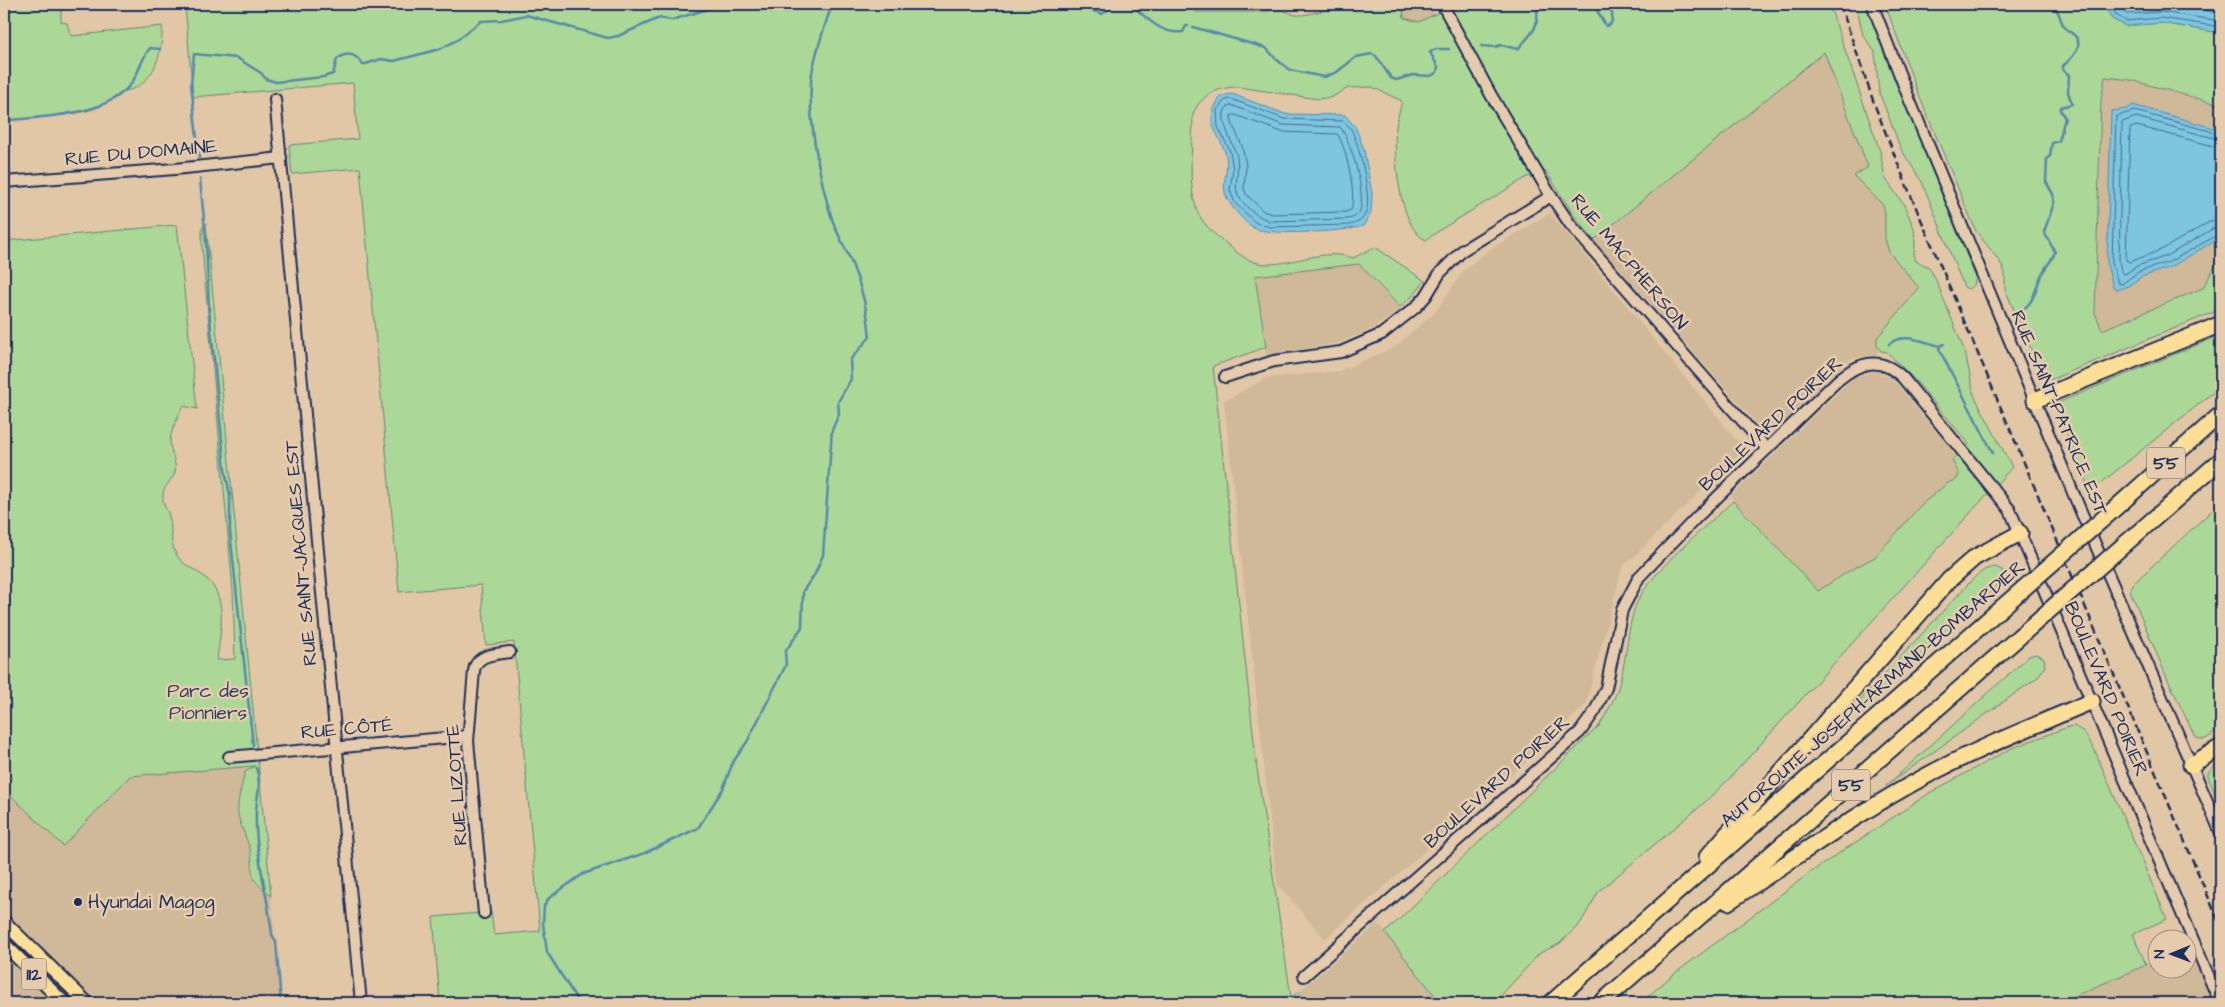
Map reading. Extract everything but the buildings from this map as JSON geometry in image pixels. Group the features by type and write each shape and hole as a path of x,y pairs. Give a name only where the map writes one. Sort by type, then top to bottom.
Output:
{"highway":[{"path":"2035,400 2221,324"},
{"name":"AUTOROUTE JOSEPH-ARMAND-BOMBARDIER","path":"1551,1003 2221,414"},
{"name":"55","path":"1601,1003 2221,460"},
{"path":"1678,892 1736,821 1949,580 1983,552 2020,533"},
{"path":"1681,933 1849,821 1919,780 1989,746 2092,701"},
{"path":"2191,765 2221,747"}],"main road":[{"name":"112","path":"4,922 87,1003"},
{"name":"112","path":"4,944 64,1003"}],"street":[{"name":"RUE MACPHERSON","path":"1442,4 1477,71 1551,196 1589,247 1768,449"},
{"name":"RUE SAINT-PATRICE EST","path":"1872,4 1910,101 2106,570 2221,832"},
{"name":"RUE SAINT-JACQUES EST","path":"275,99 362,1003"},
{"name":"RUE DU DOMAINE","path":"4,182 281,158"},
{"path":"1225,377 1274,361 1341,352 1382,334 1416,307 1452,260 1479,239 1551,196"},
{"name":"BOULEVARD POIRIER","path":"1304,976 1580,732 1595,711 1606,688 1613,663 1620,617 1635,582 1653,561 1852,369 1865,364 1886,366 1903,378 2000,496 2020,533 2220,1003"},
{"name":"RUE LIZOTTE","path":"484,913 468,736 475,664 483,657 510,652"},
{"name":"RUE CÔTÉ","path":"229,757 468,736"}],"shaded area":[{"path":"1168,4 1327,4 1170,21"},
{"path":"1389,4 1430,4 1436,19 1402,27"},
{"path":"1824,51 1868,167 1854,176 1883,205 1885,212 1885,239 1889,252 1919,288 1877,338 1879,350 1876,355 1853,358 1842,365 1783,423 1777,427 1763,428 1758,425 1594,240"},
{"path":"2105,76 2131,80 2221,105 2221,255 2203,288 2102,330 2095,313 2101,100"},
{"path":"1550,213 1744,449 1622,568 1586,704 1535,754 1325,939 1277,884 1224,401 1267,378 1339,371 1395,347 1436,311 1464,270 1489,250"},
{"path":"1359,264 1401,309 1374,328 1339,343 1266,356 1255,276"},
{"path":"1873,371 1889,377 1897,384 1956,456 1952,461 1959,477 1922,504 1875,557 1818,591 1730,497 1854,377"},
{"path":"259,765 245,772 238,817 250,849 251,876 255,883 271,896 281,1003 4,1003 4,789 63,846 130,776"},
{"path":"1378,923 1441,1003 1308,1003 1299,992"},
{"path":"2148,964 2148,980 2198,980 2198,967 2213,1003 2058,1003"}],"green space":[{"path":"4,4 61,4 61,22 67,23 71,36 162,26 160,52 154,68 144,82 135,88 122,92 99,107 66,115 4,121"},
{"path":"185,4 1193,4 1196,12 1261,12 1280,9 1295,15 1303,15 1355,4 1402,4 1404,18 1419,22 1452,6 1451,4 1829,4 1880,151 1885,178 1904,205 1914,228 1914,255 1916,261 1929,267 1936,280 1965,352 1974,395 2012,467 1729,779 1703,804 1599,891 1580,924 1559,944 1540,953 1494,1003 1441,1003 1385,933 1599,726 1611,705 1618,687 1635,607 1642,594 1664,566 1733,501 1818,591 1875,557 1922,504 1948,483 1957,479 1959,474 1952,460 1969,444 1915,380 1887,352 1881,351 1877,346 1877,338 1919,288 1889,252 1885,239 1885,212 1883,205 1854,176 1868,167 1824,52 1594,240 1573,214 1546,171 1533,180 1529,176 1426,240 1417,233 1410,221 1400,189 1395,139 1396,124 1402,101 1372,87 1348,88 1332,97 1318,99 1239,87 1218,90 1201,101 1193,114 1191,154 1193,197 1202,220 1213,233 1240,255 1261,264 1331,255 1353,258 1375,247 1425,281 1414,295 1400,307 1359,264 1255,276 1266,347 1213,366 1257,769 1291,997 1299,992 1308,1003 440,1003 433,917 491,912 494,935 540,931 514,642 486,645 481,585 399,592 360,168 292,174 289,145 358,139 353,83 193,97"},
{"path":"1856,4 1866,4 1976,278 1974,285 1968,289 1964,287 1922,182 1901,149 1879,92 1875,52 1863,35"},
{"path":"1885,4 2104,4 2112,19 2126,26 2161,23 2221,33 2221,105 2131,80 2105,77 2101,100 2095,313 2102,330 2203,288 2221,255 2221,309 2045,382 2005,289 2005,273 2000,262 1976,231 1918,93"},
{"name":"Parc des Pionniers","path":"206,223 271,896 254,879 250,849 238,814 239,796 245,772 255,766 130,776 63,846 4,789 4,241 177,225 197,409 183,406 173,428 170,442 175,472 163,492 163,500 168,513 172,544 178,558 211,583 217,593 220,603 221,626 217,660 235,659 233,590 202,247 202,228"},
{"path":"2221,335 2221,386 2090,492 2055,404"},
{"path":"2221,502 2221,728 2206,739 2199,739 2194,735 2164,671 2130,590 2134,583"},
{"path":"1995,567 2002,570 2001,582 1912,664 1831,732 1971,581 1984,570"},
{"path":"2036,654 2044,658 2045,666 2038,677 1886,786 2029,656"},
{"path":"2074,726 2084,732 2095,751 2167,919 2133,934 2146,965 2058,1003 1640,1003 1674,974 1811,872 1931,792 2012,748"},
{"path":"2221,761 2221,808 2208,777 2208,772"}],"water":[{"path":"2104,4 2221,4 2221,33 2161,23 2126,26 2112,19"},
{"path":"1232,94 1285,114 1345,115 1356,128 1364,150 1372,194 1371,213 1363,226 1325,231 1275,232 1254,228 1241,217 1233,208 1225,193 1225,152 1212,119 1221,96"},
{"path":"2133,105 2221,130 2221,237 2171,267 2141,277 2128,286 2116,290 2113,288 2107,264 2111,111 2127,109"}],"waterway":[{"path":"199,158 191,83 194,54 237,58 261,73 266,79 276,82 323,77 333,74 337,59 348,54 358,58 363,65 381,59 394,61 440,49 457,40 481,21 502,20 526,15 608,38 618,36 659,18 672,20 724,4"},
{"path":"579,1003 547,952 543,923 544,906 549,898 583,874 645,853 698,828 723,789 733,762 747,742 786,665 785,652 802,627 803,591 815,574 823,555 832,430 839,414 838,402 851,379 850,360 870,337 866,309 859,282 834,225 827,203 815,146 811,107 812,73 832,4"},
{"path":"1076,4 1102,14 1109,9 1110,4"},
{"path":"1130,4 1154,24 1167,31 1183,32 1186,26 1188,26"},
{"path":"1481,46 1495,47 1501,45 1518,49 1536,26 1537,6 1540,4"},
{"path":"1580,4 1596,9 1606,26 1610,25 1612,20 1609,4"},
{"path":"2013,316 2030,303 2041,276 2055,252 2044,232 2054,203 2053,194 2046,182 2047,159 2050,156 2052,143 2059,141 2065,118 2060,110 2061,107 2072,104 2068,92 2069,75 2063,70 2063,66 2075,52 2078,40 2063,25 2058,11 2052,4"},
{"path":"1193,27 1266,48 1290,70 1324,77 1337,72 1356,57 1372,54 1376,56 1391,78 1396,80 1413,75 1431,76 1437,72 1438,67 1430,52 1436,49 1449,49"},
{"path":"4,121 72,113 105,103 119,96 130,85 150,48 160,49"},
{"path":"200,179 206,241 209,308 225,470 230,495 230,532 253,745"},
{"path":"1889,344 1895,340 1907,338 1940,346"},
{"path":"1944,344 1939,349 1993,453"},
{"path":"256,768 259,784 256,811 257,841 272,935 276,941 281,1003"}],"railway":[{"path":"1840,4 1875,106 1906,184 2221,927"}],"place":[{"name":"Hyundai Magog","path":"78,902"}]}
